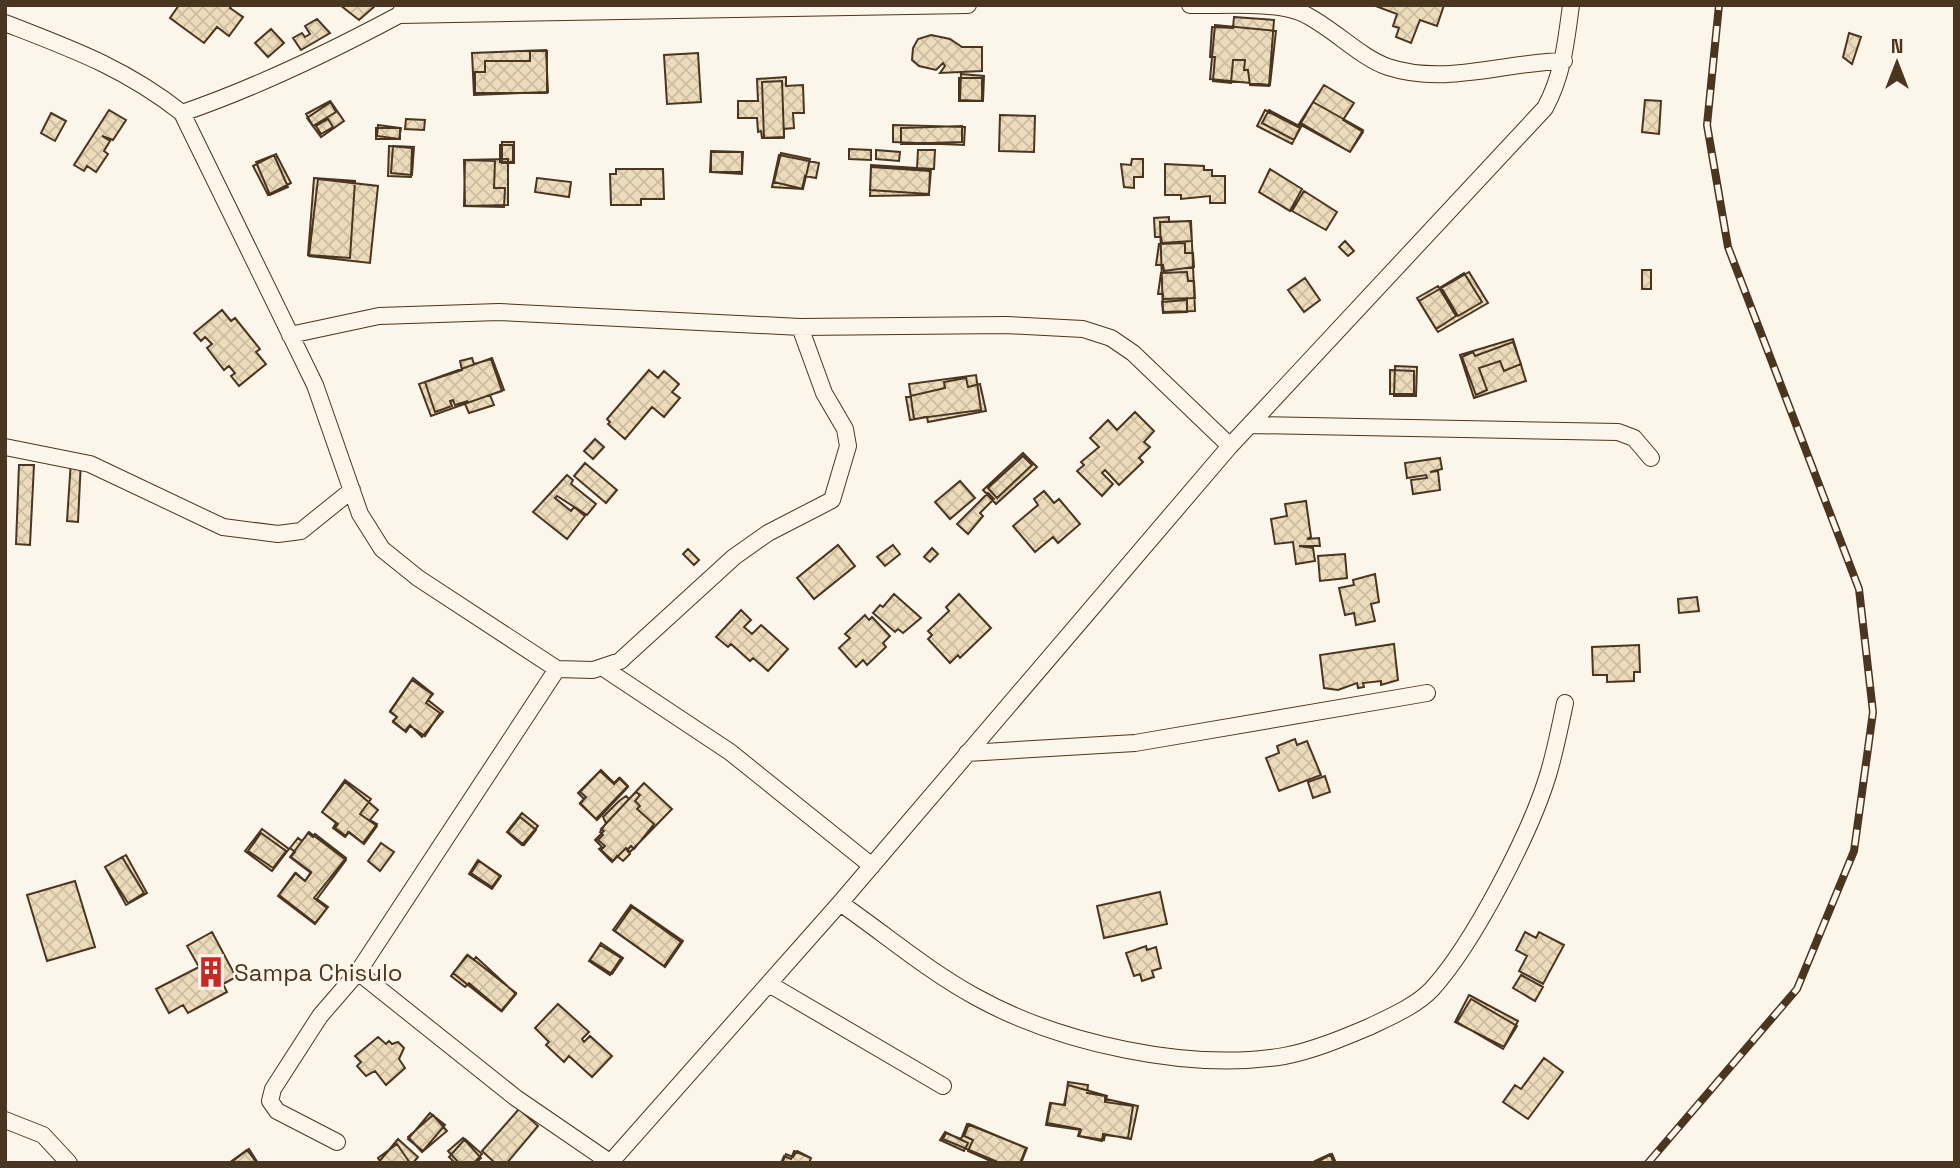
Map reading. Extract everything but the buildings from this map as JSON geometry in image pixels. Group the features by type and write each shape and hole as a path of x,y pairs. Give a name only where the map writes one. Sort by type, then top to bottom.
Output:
{"street":[{"path":"182,113 238,94 322,56 402,10 968,5"},
{"path":"1190,5 1277,7 1301,13 1386,66 1416,73 1449,75 1536,62 1564,61"},
{"path":"358,972 516,1098 611,1163 872,866 1230,446 1545,108 1558,83 1564,61 1571,5"},
{"path":"5,23 109,64 150,88 182,113 315,385 360,514 382,549 418,578 558,669 605,668 620,661 734,556 768,533 832,500 846,455 845,429 824,393 800,327"},
{"path":"290,335 379,316 473,313 560,313 800,327 1006,325 1083,329 1111,338 1133,353 1230,446"},
{"path":"1251,425 1618,432 1634,438 1651,458"},
{"path":"5,447 90,464 223,527 278,534 301,531 352,490"},
{"path":"605,668 730,752 872,866"},
{"path":"337,1142 277,1111 270,1101 273,1089 320,1016 358,972 558,669"},
{"path":"967,753 1135,743 1243,722 1427,693"},
{"path":"840,903 976,997 1020,1017 1098,1043 1156,1056 1211,1060 1284,1056 1359,1031 1395,1015 1431,991 1460,953 1515,853 1548,776 1565,703"},
{"path":"769,985 943,1086"},
{"path":"5,1120 43,1135 69,1163"}],"railway":[{"path":"1648,1163 1797,989 1854,851 1873,712 1859,589 1728,247 1707,125 1719,5"}],"place":[{"name":"Sampa Chisulo","path":"211,972"}]}
